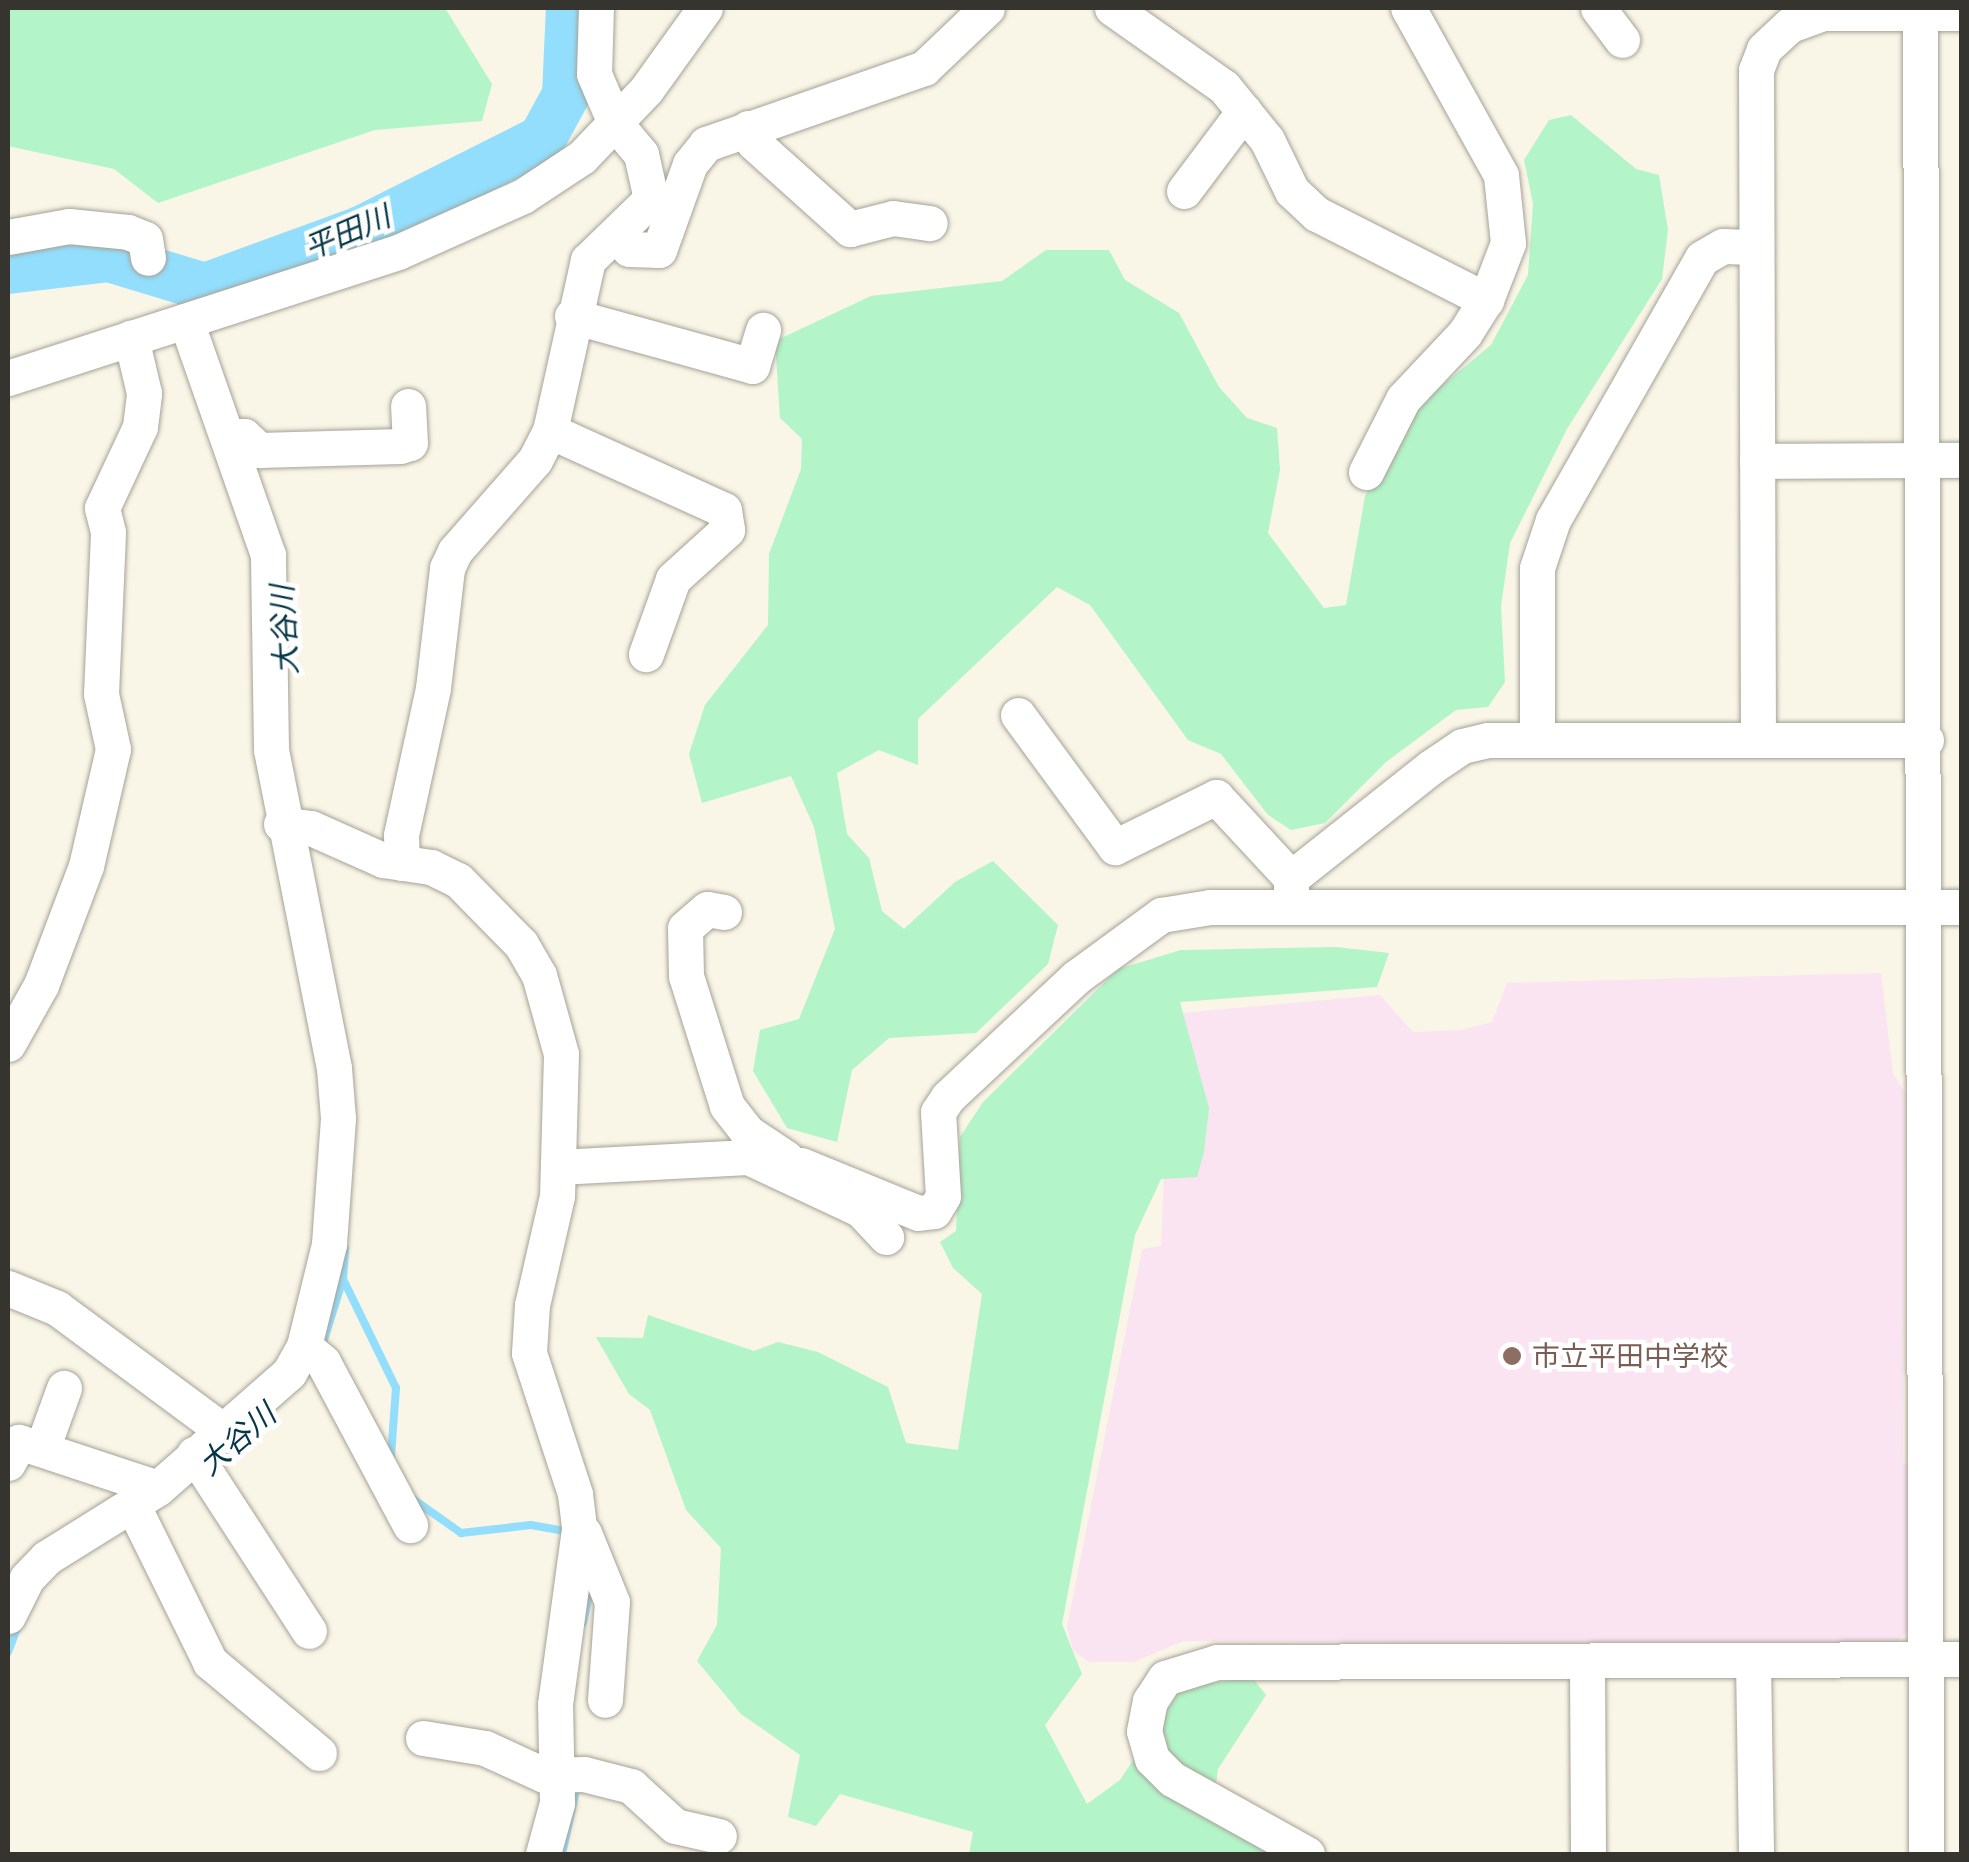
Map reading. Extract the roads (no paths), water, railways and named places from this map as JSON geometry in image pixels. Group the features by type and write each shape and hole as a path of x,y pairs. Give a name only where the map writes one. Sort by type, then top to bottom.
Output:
{"street":[{"path":"402,863 401,835 433,688 448,568 455,551 535,460 550,431 572,316 588,260 651,200 641,154 615,123 594,74 596,8"},
{"path":"8,378 466,223 567,167 615,123 706,8"},
{"path":"617,234 629,249 659,250 690,164 706,144 924,68 987,8"},
{"path":"1112,8 1224,87 1244,111 1292,191 1316,214 1486,300"},
{"path":"1366,472 1403,399 1465,333 1486,300 1508,242 1502,175 1408,8"},
{"path":"1598,8 1622,40"},
{"path":"1758,740 1756,70 1764,49 1790,25 1823,13 1962,14"},
{"path":"1920,14 1926,740 1926,1854"},
{"path":"1184,191 1244,111"},
{"path":"748,128 754,143 850,229 893,218 930,222"},
{"path":"8,238 69,226 128,232 146,238 148,258"},
{"path":"1537,739 1537,568 1553,520 1702,258 1724,246 1755,247"},
{"path":"572,316 752,366 763,330"},
{"path":"186,320 268,554 272,749 281,824 334,1068 338,1118 329,1244 312,1352 410,1525"},
{"path":"8,1044 41,985 86,866 112,749 101,694 108,532 102,508 140,428 144,394 132,338"},
{"path":"227,436 244,436 259,450 400,446 410,443 408,406"},
{"path":"550,431 724,510 726,530 673,579 646,654"},
{"path":"1756,460 1962,460"},
{"path":"1018,715 1115,848 1216,797 1291,893"},
{"path":"1291,893 1462,746 1537,739 1926,740"},
{"path":"281,824 311,828 458,880 521,944 539,975 561,1054 558,1167 529,1354 575,1494 580,1530 555,1704 557,1776 543,1854"},
{"path":"558,1167 668,1166 726,1154 798,1172 918,1212 934,1211 943,1196 938,1112 1076,978 1161,915 1291,893 1962,908"},
{"path":"724,912 707,909 684,928 686,976 726,1106 747,1132 798,1172 861,1210 886,1238"},
{"path":"8,1288 57,1308 223,1430"},
{"path":"8,1616 26,1578 46,1558 143,1509 201,1463 223,1430 312,1352"},
{"path":"42,1449 64,1388"},
{"path":"8,1463 19,1442 42,1449 143,1509 210,1662 319,1752"},
{"path":"201,1463 308,1631"},
{"path":"580,1530 588,1536 612,1602 605,1700"},
{"path":"1307,1854 1172,1779 1152,1759 1144,1731 1150,1701 1166,1678 1217,1662 1962,1660"},
{"path":"1753,1661 1756,1854"},
{"path":"1587,1662 1588,1854"},
{"path":"423,1738 485,1748 557,1776 584,1774 631,1786 676,1826 719,1836"}],"waterway":[{"name":"平田川","path":"8,270 109,258 205,287 361,230 542,139 566,95 570,8"},
{"name":"大谷川","path":"322,1346 343,1279 345,1249"},
{"path":"343,1279 396,1388 391,1456"},
{"path":"413,1499 461,1533 531,1525 570,1532"},
{"path":"583,1623 590,1590"},
{"name":"大谷川","path":"8,1652 19,1624"},
{"path":"562,1854 576,1790"}],"place":[{"name":"市立平田中学校","path":"1512,1356"}]}
